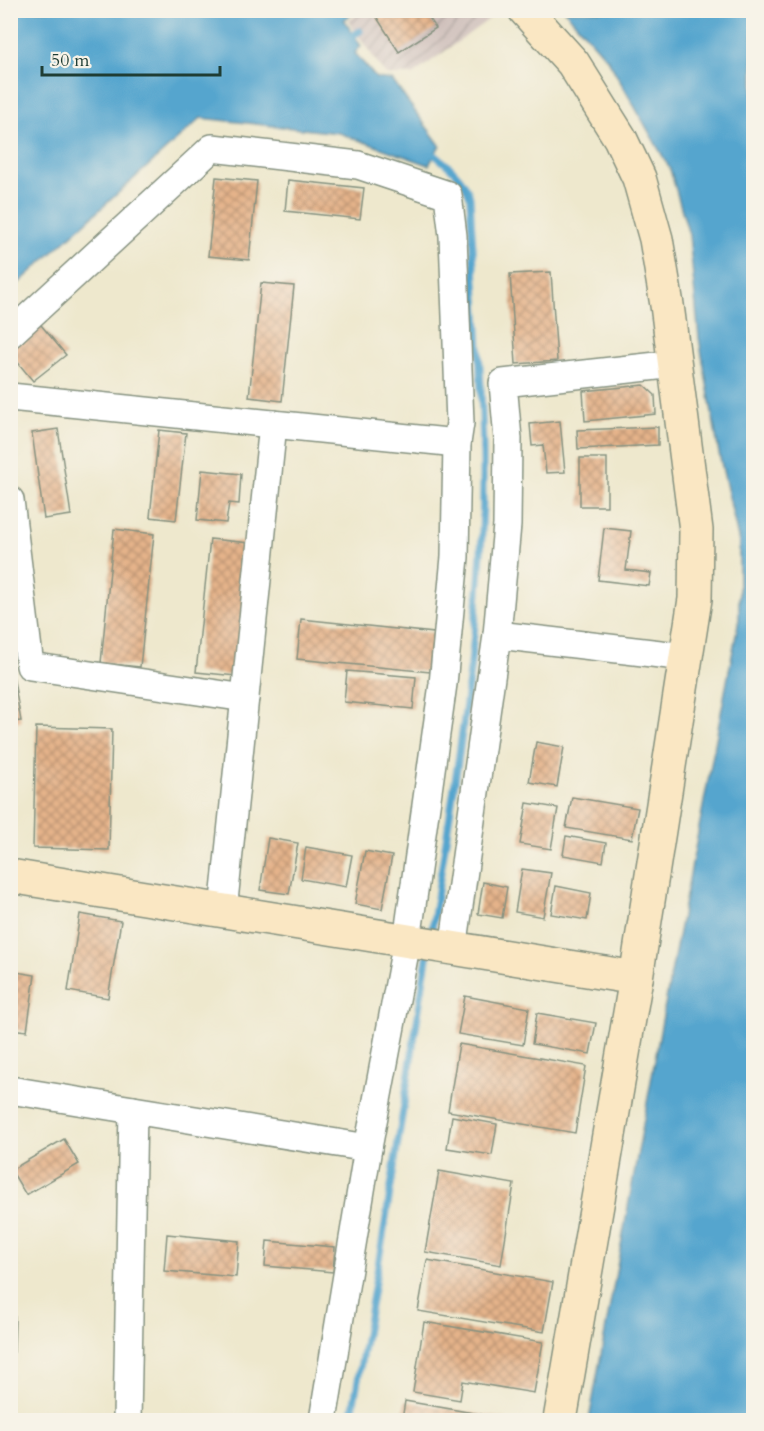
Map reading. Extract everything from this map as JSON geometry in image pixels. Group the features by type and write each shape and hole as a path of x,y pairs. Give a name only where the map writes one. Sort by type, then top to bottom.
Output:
{"street":[{"path":"525,10 573,63 620,138 639,178 656,239 675,364 696,530 695,599 636,978 560,1420"},
{"path":"10,334 212,148 358,165 448,195 453,236 460,423 457,443 455,557 443,684 407,941 368,1148 323,1420"},
{"path":"453,949 497,635 507,525 508,439 504,383 675,364"},
{"path":"10,397 457,443"},
{"path":"223,911 273,424"},
{"path":"10,500 30,666 245,698"},
{"path":"497,635 686,657"},
{"path":"10,876 636,978"},
{"path":"10,1090 368,1148"},
{"path":"127,1420 133,1110"}],"shaded area":[{"path":"362,10 487,10 492,17 412,75 386,75 348,21"}],"water":[{"path":"11,10 356,11 344,20 361,46 355,53 376,78 392,80 440,145 429,165 339,133 201,118 11,290"},
{"path":"565,11 753,11 753,1420 589,1420 739,619 739,542 719,453 699,338 689,235 670,169 608,60"}],"building":[{"path":"372,10 424,10 436,28 399,52"},
{"path":"216,177 257,181 249,260 208,256"},
{"path":"288,180 364,188 360,219 285,211"},
{"path":"551,272 557,361 516,364 510,274"},
{"path":"261,283 294,286 282,401 249,397"},
{"path":"41,325 66,355 33,381 10,353 10,349"},
{"path":"644,385 655,395 656,414 585,421 583,391"},
{"path":"560,421 565,472 546,473 543,445 532,446 530,424"},
{"path":"658,427 658,445 578,449 577,430"},
{"path":"58,429 71,515 44,519 32,433"},
{"path":"159,430 186,433 176,520 150,517"},
{"path":"580,458 607,458 607,506 580,506"},
{"path":"202,470 241,474 239,504 229,503 226,523 197,520"},
{"path":"604,528 631,531 626,570 651,573 649,586 598,580"},
{"path":"114,529 154,534 140,667 101,663"},
{"path":"210,539 250,543 236,676 196,672"},
{"path":"301,619 434,633 430,672 297,659"},
{"path":"10,658 21,721 10,722"},
{"path":"347,671 416,677 413,709 344,702"},
{"path":"36,727 112,729 109,850 33,848"},
{"path":"536,742 564,747 557,787 529,782"},
{"path":"572,797 638,808 632,839 566,828"},
{"path":"527,803 558,808 551,849 520,844"},
{"path":"566,836 606,843 603,862 563,855"},
{"path":"268,838 298,843 289,894 260,890"},
{"path":"306,847 352,855 346,887 301,879"},
{"path":"365,851 392,856 382,909 355,904"},
{"path":"522,869 551,873 543,917 515,912"},
{"path":"483,882 507,887 502,918 478,914"},
{"path":"556,886 591,893 587,920 551,914"},
{"path":"80,914 121,921 108,998 68,991"},
{"path":"10,971 35,975 27,1031 10,1029"},
{"path":"465,996 529,1008 523,1045 458,1034"},
{"path":"537,1013 596,1023 590,1054 532,1044"},
{"path":"459,1044 586,1066 575,1133 448,1111"},
{"path":"452,1116 497,1124 492,1155 447,1148"},
{"path":"64,1139 79,1164 26,1195 11,1170"},
{"path":"439,1171 514,1184 501,1265 425,1252"},
{"path":"167,1234 239,1241 236,1277 164,1271"},
{"path":"267,1241 335,1247 333,1272 265,1266"},
{"path":"427,1260 553,1282 544,1332 418,1311"},
{"path":"10,1268 16,1268 15,1301 10,1301"},
{"path":"10,1317 15,1317 14,1352 10,1352"},
{"path":"424,1322 543,1342 534,1393 463,1381 460,1400 413,1392"},
{"path":"405,1401 507,1419 507,1420 402,1420"},
{"path":"20,1415 51,1416 51,1420 20,1420"}],"waterway":[{"path":"347,39 360,31"},
{"path":"427,149 458,176 470,197 483,463 481,552 473,648 461,744 431,935"},
{"path":"351,1420 383,1237 428,952"}]}
